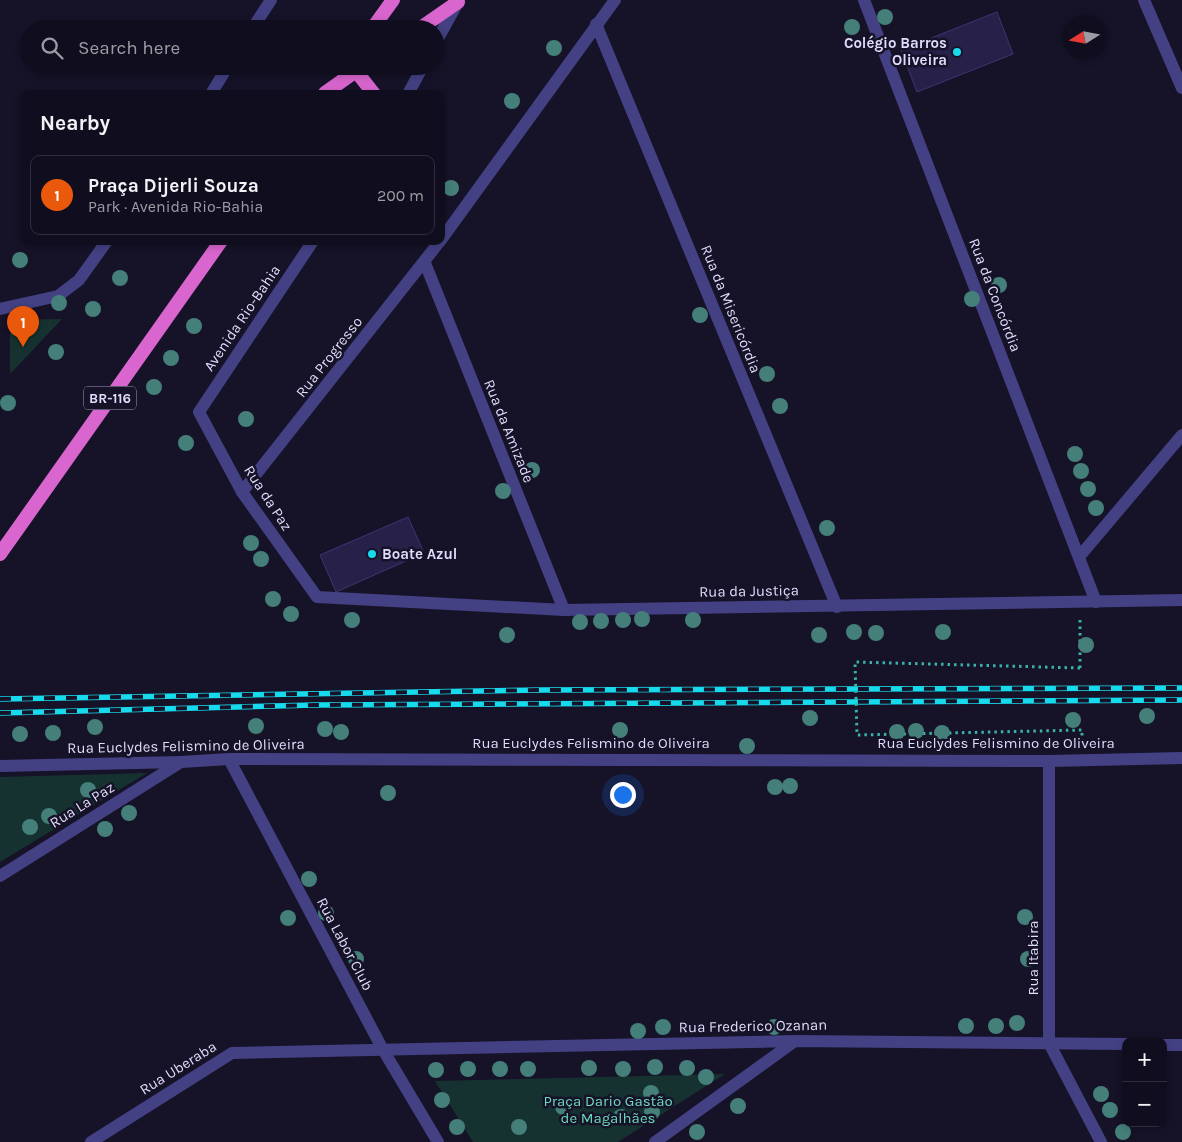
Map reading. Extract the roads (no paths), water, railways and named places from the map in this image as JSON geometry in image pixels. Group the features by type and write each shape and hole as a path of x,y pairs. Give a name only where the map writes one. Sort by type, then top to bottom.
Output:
{"highway":[{"path":"379,20 393,0"},
{"path":"432,20 458,2"},
{"path":"329,90 347,75"},
{"path":"360,75 371,90"},
{"name":"BR-116","path":"0,554 218,245"}],"street":[{"path":"258,20 271,0"},
{"name":"Rua Progresso","path":"445,235 614,0"},
{"name":"Rua da Concórdia","path":"864,0 1096,602"},
{"path":"1144,0 1182,88"},
{"path":"445,26 458,2"},
{"name":"Rua da Misericórdia","path":"596,24 837,606"},
{"path":"213,90 223,75"},
{"path":"410,90 418,75"},
{"path":"0,309 58,296 79,280 105,245"},
{"name":"Avenida Rio-Bahia","path":"199,412 310,245"},
{"name":"Rua Progresso","path":"242,492 438,245"},
{"name":"Rua da Amizade","path":"425,263 564,610"},
{"name":"Rua da Paz","path":"199,412 242,492 317,597"},
{"path":"1079,557 1182,435"},
{"name":"Rua da Justiça","path":"317,597 564,610 1182,600"},
{"name":"Rua Euclydes Felismino de Oliveira","path":"0,766 181,762 229,759 1050,761 1182,758"},
{"name":"Rua Labor Club","path":"229,759 382,1048 438,1142"},
{"name":"Rua Itabira","path":"1050,761 1049,1042 1101,1142"},
{"name":"Rua La Paz","path":"0,876 181,762"},
{"path":"655,1142 796,1042"},
{"name":"Rua Frederico Ozanan","path":"382,1048 796,1042 1122,1044"},
{"path":"1167,1045 1182,1046"},
{"name":"Rua Uberaba","path":"91,1142 232,1053 382,1048"}],"railway":[{"path":"0,699 543,690 1182,688"},
{"path":"0,713 315,705 1182,700"}],"place":[{"name":"Colégio Barros Oliveira","path":"957,52"},
{"name":"Praça Dijerli Souza","path":"23,347"},
{"name":"Boate Azul","path":"372,554"}],"park label":[{"name":"Praça Dario Gastão de Magalhães","path":"608,1110"}]}
